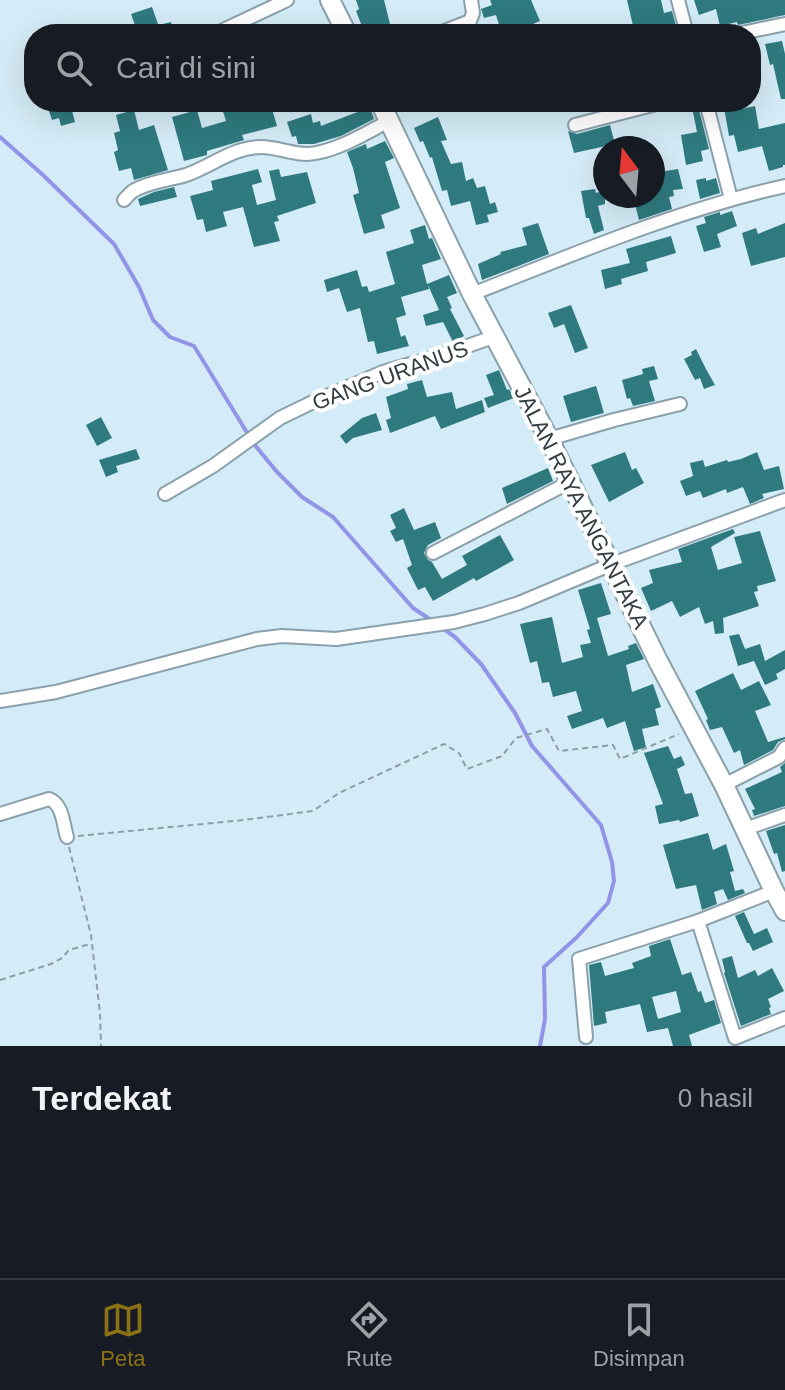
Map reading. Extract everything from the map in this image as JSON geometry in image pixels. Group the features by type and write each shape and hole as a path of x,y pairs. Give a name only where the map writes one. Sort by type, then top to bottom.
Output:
{"main road":[{"path":"330,0 342,24"},
{"name":"JALAN RAYA ANGANTAKA","path":"385,112 472,294 549,439 782,904"}],"street":[{"path":"236,24 287,0"},
{"path":"462,24 470,21 473,13 471,0"},
{"path":"678,0 684,24"},
{"path":"761,29 785,24"},
{"path":"575,125 625,112"},
{"path":"709,112 731,199"},
{"path":"124,200 131,192 188,174 242,149 262,147 312,154 340,146 389,121"},
{"path":"472,294 634,232 731,199 785,186"},
{"name":"GANG URANUS","path":"165,494 213,466 291,412 383,372 496,336"},
{"path":"549,439 680,404"},
{"path":"433,553 570,482"},
{"path":"0,701 56,692 257,639 282,636 336,639 454,622 519,603 612,564 785,500"},
{"path":"724,785 779,757 785,748"},
{"path":"0,814 53,800 59,807 67,837"},
{"path":"745,829 785,815"},
{"path":"586,1037 579,959 698,921 782,904"},
{"path":"698,921 729,1041 785,1018"}],"path":[{"path":"101,1046 92,943 67,837 313,811 339,793 444,744 459,753 467,769 502,756 516,738 547,729 559,751 613,745 620,759 695,727"},
{"path":"0,980 51,964 72,948 92,943"}],"building":[{"path":"356,0 384,0 390,24 361,24 356,11 359,9"},
{"path":"490,0 531,0 540,21 533,24 499,24 496,15 484,18 481,9 492,5"},
{"path":"627,0 661,0 664,13 672,11 675,24 633,24"},
{"path":"694,0 785,0 785,15 743,24 720,24 716,9 699,15"},
{"path":"152,7 158,24 134,24 131,14"},
{"path":"782,41 785,99 781,99 765,44"},
{"path":"49,112 72,112 75,122 61,126 59,118 52,120"},
{"path":"134,112 139,130 154,125 168,170 134,180 131,168 119,171 114,152 118,150 114,133 120,131 116,115"},
{"path":"198,112 202,128 226,121 223,112 273,112 277,126 242,135 244,140 184,161 172,117"},
{"path":"357,112 372,112 374,119 341,136 314,144 298,144 287,122 311,114 313,123 320,121 321,126"},
{"path":"693,112 700,112 709,149 701,151 703,161 686,165 681,135 697,132"},
{"path":"725,112 756,112 759,129 785,123 785,165 769,171 762,146 738,152 734,135 729,136"},
{"path":"438,117 447,140 441,141 451,164 462,162 466,181 473,178 477,188 485,186 490,204 495,202 498,212 487,215 489,222 476,225 470,201 451,206 447,190 442,191 432,157 414,128"},
{"path":"610,125 613,136 593,136 593,149 574,153 568,131 577,134"},
{"path":"385,141 394,158 385,162 400,208 381,215 385,228 364,234 353,195 359,193 347,152 366,144 367,149"},
{"path":"258,169 262,182 252,185 257,205 276,200 269,171 279,169 281,177 307,172 316,203 277,216 279,221 274,222 280,241 254,247 243,207 223,212 227,226 206,232 203,219 197,220 190,196 213,190 211,181"},
{"path":"678,169 683,189 673,190 674,196 669,197 672,209 639,220 636,208 665,208 665,171"},
{"path":"706,178 706,181 716,178 720,193 700,199 696,180"},
{"path":"174,187 177,197 140,206 138,199"},
{"path":"593,189 593,208 598,208 604,230 594,234 589,218 586,218 581,191"},
{"path":"732,211 737,226 717,234 721,247 704,252 696,226 706,223 704,217"},
{"path":"538,223 549,254 482,280 478,264 500,252 527,245 522,228"},
{"path":"785,223 785,257 751,266 742,233 756,228 758,234"},
{"path":"425,225 441,259 422,265 427,284 449,275 457,293 447,297 464,336 453,342 443,322 426,326 423,315 439,310 428,285 429,289 401,297 406,315 396,318 401,337 405,335 409,346 377,354 374,341 368,342 360,308 347,312 339,288 327,292 324,280 357,270 362,287 367,286 369,292 395,284 386,252 414,243 410,230"},
{"path":"671,236 676,253 646,262 648,271 621,279 622,284 605,289 601,270 630,263 626,249"},
{"path":"571,305 588,348 575,353 564,324 554,328 548,313"},
{"path":"696,349 715,385 704,389 700,378 695,380 684,359"},
{"path":"654,366 658,379 649,381 655,401 633,406 630,398 627,399 622,380 643,374 642,369"},
{"path":"499,370 514,398 488,408 484,398 494,395 486,375"},
{"path":"422,380 427,397 452,392 456,409 482,400 485,412 441,429 435,416 390,433 386,420 391,418 386,397 408,389 407,384"},
{"path":"596,386 604,413 571,422 563,396"},
{"path":"376,413 382,430 353,438 346,444 340,436 362,418"},
{"path":"101,417 112,438 97,446 86,425"},
{"path":"136,449 140,459 116,466 118,472 106,477 99,460"},
{"path":"625,452 632,470 636,468 644,483 609,502 591,465"},
{"path":"757,452 764,470 779,466 784,489 762,494 764,498 750,504 743,487 727,493 726,489 703,498 700,491 686,496 680,481 693,476 690,463 703,460 705,467"},
{"path":"548,468 553,481 507,504 502,488"},
{"path":"404,508 414,530 435,522 441,538 428,545 424,553 442,579 467,565 462,556 500,535 514,560 433,601 425,587 418,590 407,568 412,565 403,539 396,542 390,531 396,528 390,515"},
{"path":"733,529 735,533 711,547 718,570 742,563 734,537 760,531 776,581 757,586 758,591 754,592 759,606 723,618 724,633 715,634 713,621 705,624 699,607 680,617 672,601 651,611 641,588 653,583 649,570 682,562 678,549"},
{"path":"601,583 611,614 597,618 608,656 629,649 628,646 636,643 644,659 626,665 632,692 653,684 661,707 655,709 659,725 642,729 646,747 634,751 625,721 607,728 603,718 572,729 567,716 582,711 576,691 553,697 549,682 542,683 537,661 530,663 520,624 552,617 562,663 583,657 580,645 591,643 587,630 590,629 578,590"},
{"path":"739,634 745,649 760,644 765,661 785,650 785,669 776,674 778,679 765,685 754,661 738,666 729,636"},
{"path":"733,673 741,690 759,681 771,705 755,711 768,742 785,737 773,750 744,765 740,750 734,753 722,727 710,730 695,691"},
{"path":"668,746 674,759 681,756 685,765 677,769 685,794 692,793 699,816 659,824 655,806 663,804 644,753"},
{"path":"785,763 785,806 754,816 752,810 755,809 745,789 782,772 780,767"},
{"path":"785,825 785,871 782,872 766,831"},
{"path":"708,833 713,850 726,844 734,871 730,872 735,891 743,889 745,893 728,900 723,889 714,892 717,904 702,910 696,885 676,889 663,845"},
{"path":"744,912 754,934 767,928 773,942 753,951 735,916"},
{"path":"670,939 682,975 691,972 705,1003 714,1000 721,1023 689,1035 692,1046 673,1046 668,1028 647,1032 640,1004 605,1012 607,1023 594,1026 589,965 601,962 605,976 634,968 632,963 651,956 649,946","holes":["676,991 681,1012 658,1019 652,997"]},
{"path":"732,956 738,978 755,970 758,976 772,968 784,991 768,999 771,1014 741,1026 722,959"}],"waterway":[{"path":"0,137 114,244 139,287 153,320 170,337 194,346 254,444 277,472 302,497 333,517 413,608 434,622"},
{"path":"441,627 481,664 515,713 532,746 601,825 612,862 614,881 608,903 544,967 545,1019 540,1046"}]}
